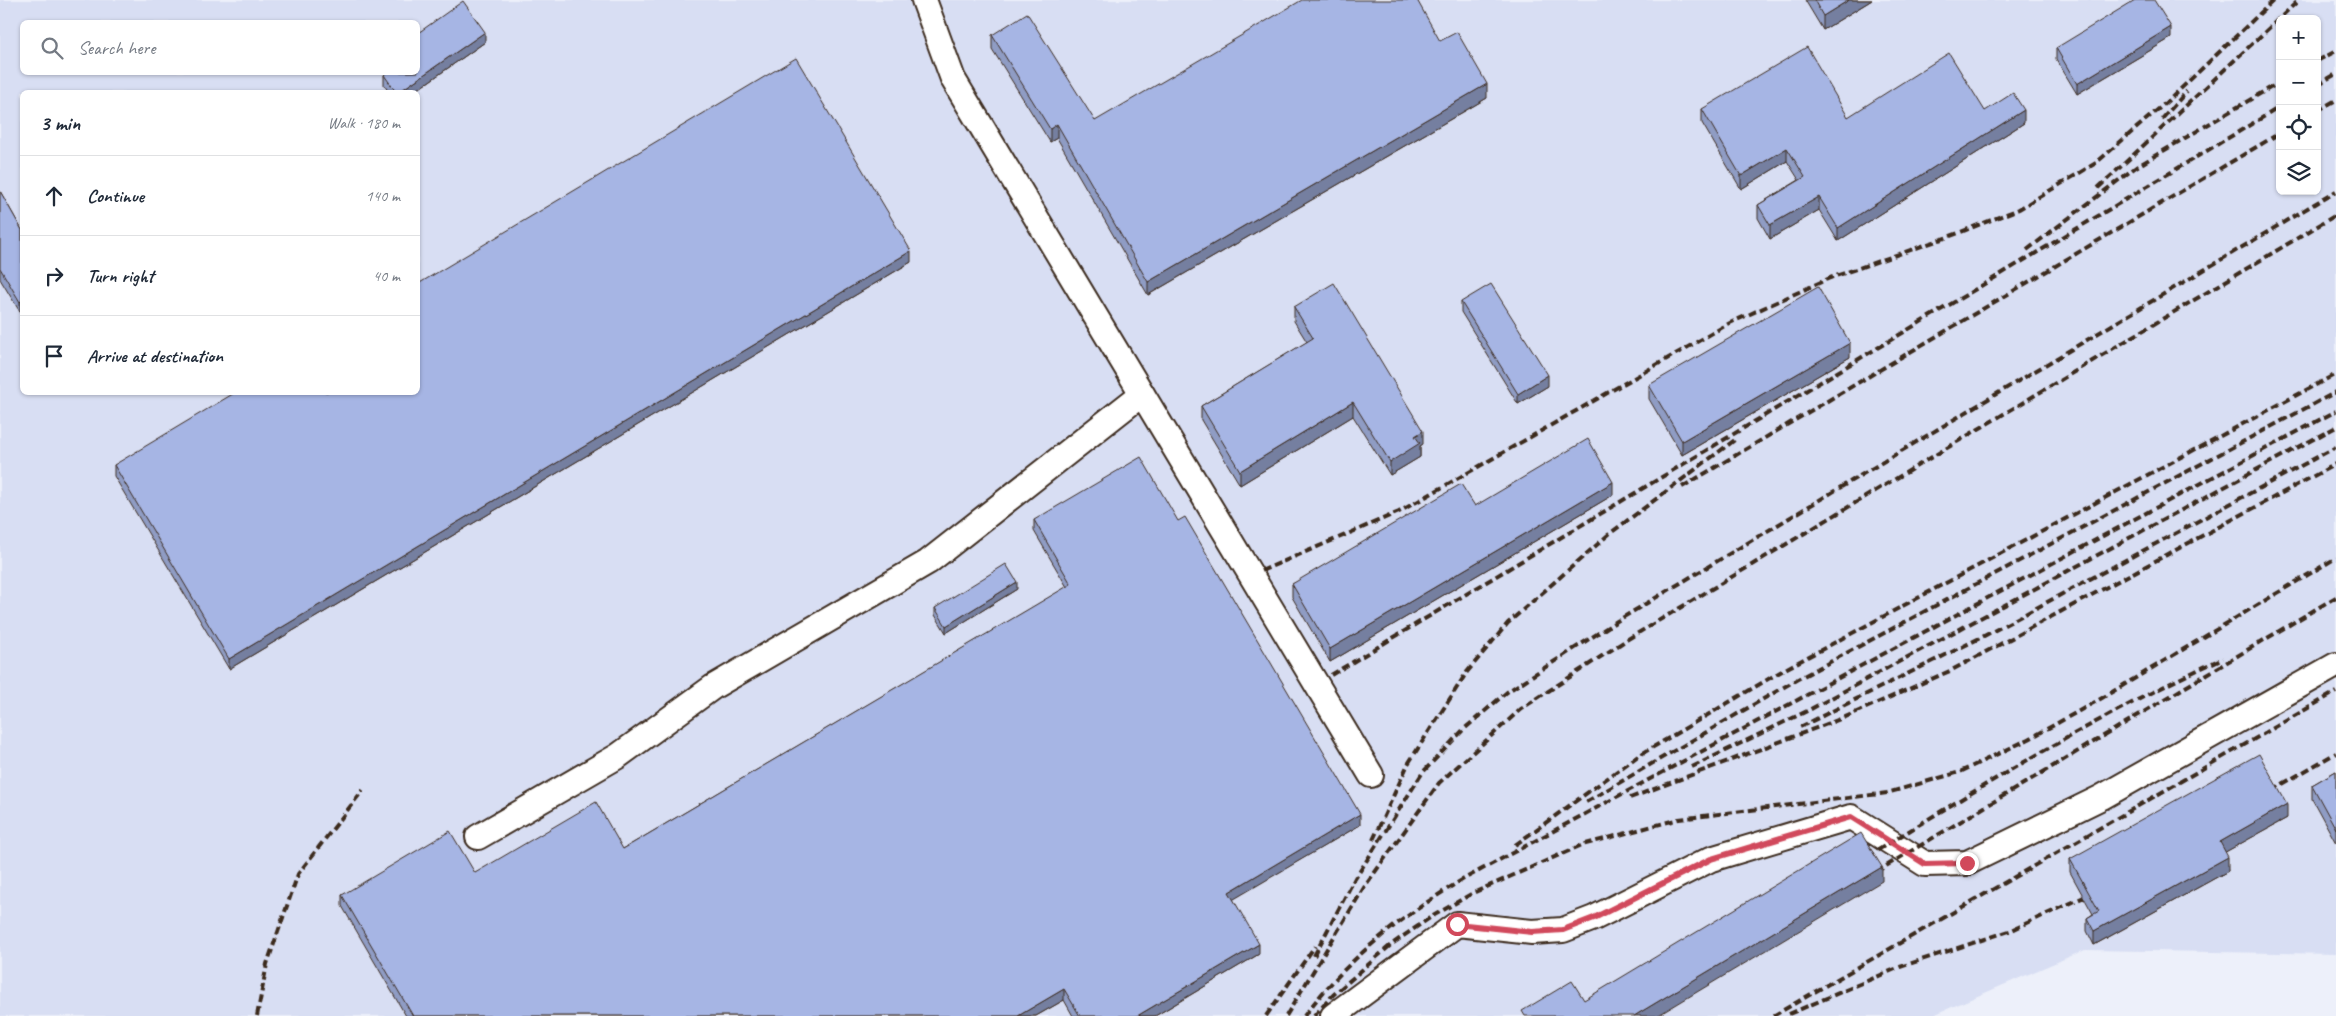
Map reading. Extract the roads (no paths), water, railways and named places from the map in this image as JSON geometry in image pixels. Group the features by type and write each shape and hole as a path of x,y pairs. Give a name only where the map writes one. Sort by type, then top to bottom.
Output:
{"street":[{"path":"924,0 953,79 1371,775"},
{"path":"478,837 618,756 713,687 928,562 1142,394"},
{"path":"1333,1016 1457,924 1532,932 1563,930 1594,918 1711,859 1851,817 1925,864 1967,863 2102,797 2336,665"}],"railway":[{"path":"1261,571 1399,512 1730,323 1830,278 1948,237 2019,209 2096,163 2170,99 2274,0"},
{"path":"2098,188 2299,0"},
{"path":"2319,60 2336,51"},
{"path":"2321,83 2336,74"},
{"path":"2027,250 2136,167 2276,84"},
{"path":"2162,119 2187,91"},
{"path":"2321,109 2336,100"},
{"path":"1331,675 2276,109"},
{"path":"1682,487 2276,135"},
{"path":"1353,882 1423,772 1463,730 1507,692 1617,621 2336,191"},
{"path":"1286,1016 1365,886 1439,783 1521,709 1628,639 2336,215"},
{"path":"1515,845 1638,756 1787,668 2336,374"},
{"path":"1586,802 1796,680 2336,392"},
{"path":"1304,1016 1357,957 1397,924 1462,880 2336,411"},
{"path":"1692,767 1809,710 2336,427"},
{"path":"1373,840 1408,764 1467,672 1508,623 1608,535 1736,439"},
{"path":"1800,727 1984,636 2336,447"},
{"path":"1630,798 1843,718 1952,670 2336,464"},
{"path":"1314,1016 1333,995 1392,944 1431,917 1473,893 1582,845 1679,819 1887,793 1960,772 2029,739 2102,698 2336,558"},
{"path":"1876,872 2336,597"},
{"path":"1867,857 2042,752 2132,703 2223,658"},
{"path":"1773,1016 2336,692"},
{"path":"2272,790 2336,753"},
{"path":"257,1016 267,964 298,874 363,790"},
{"path":"1314,956 1356,876"},
{"path":"1789,1014 1900,967 2012,930 2084,897"},
{"path":"1266,1016 1315,946"}]}
